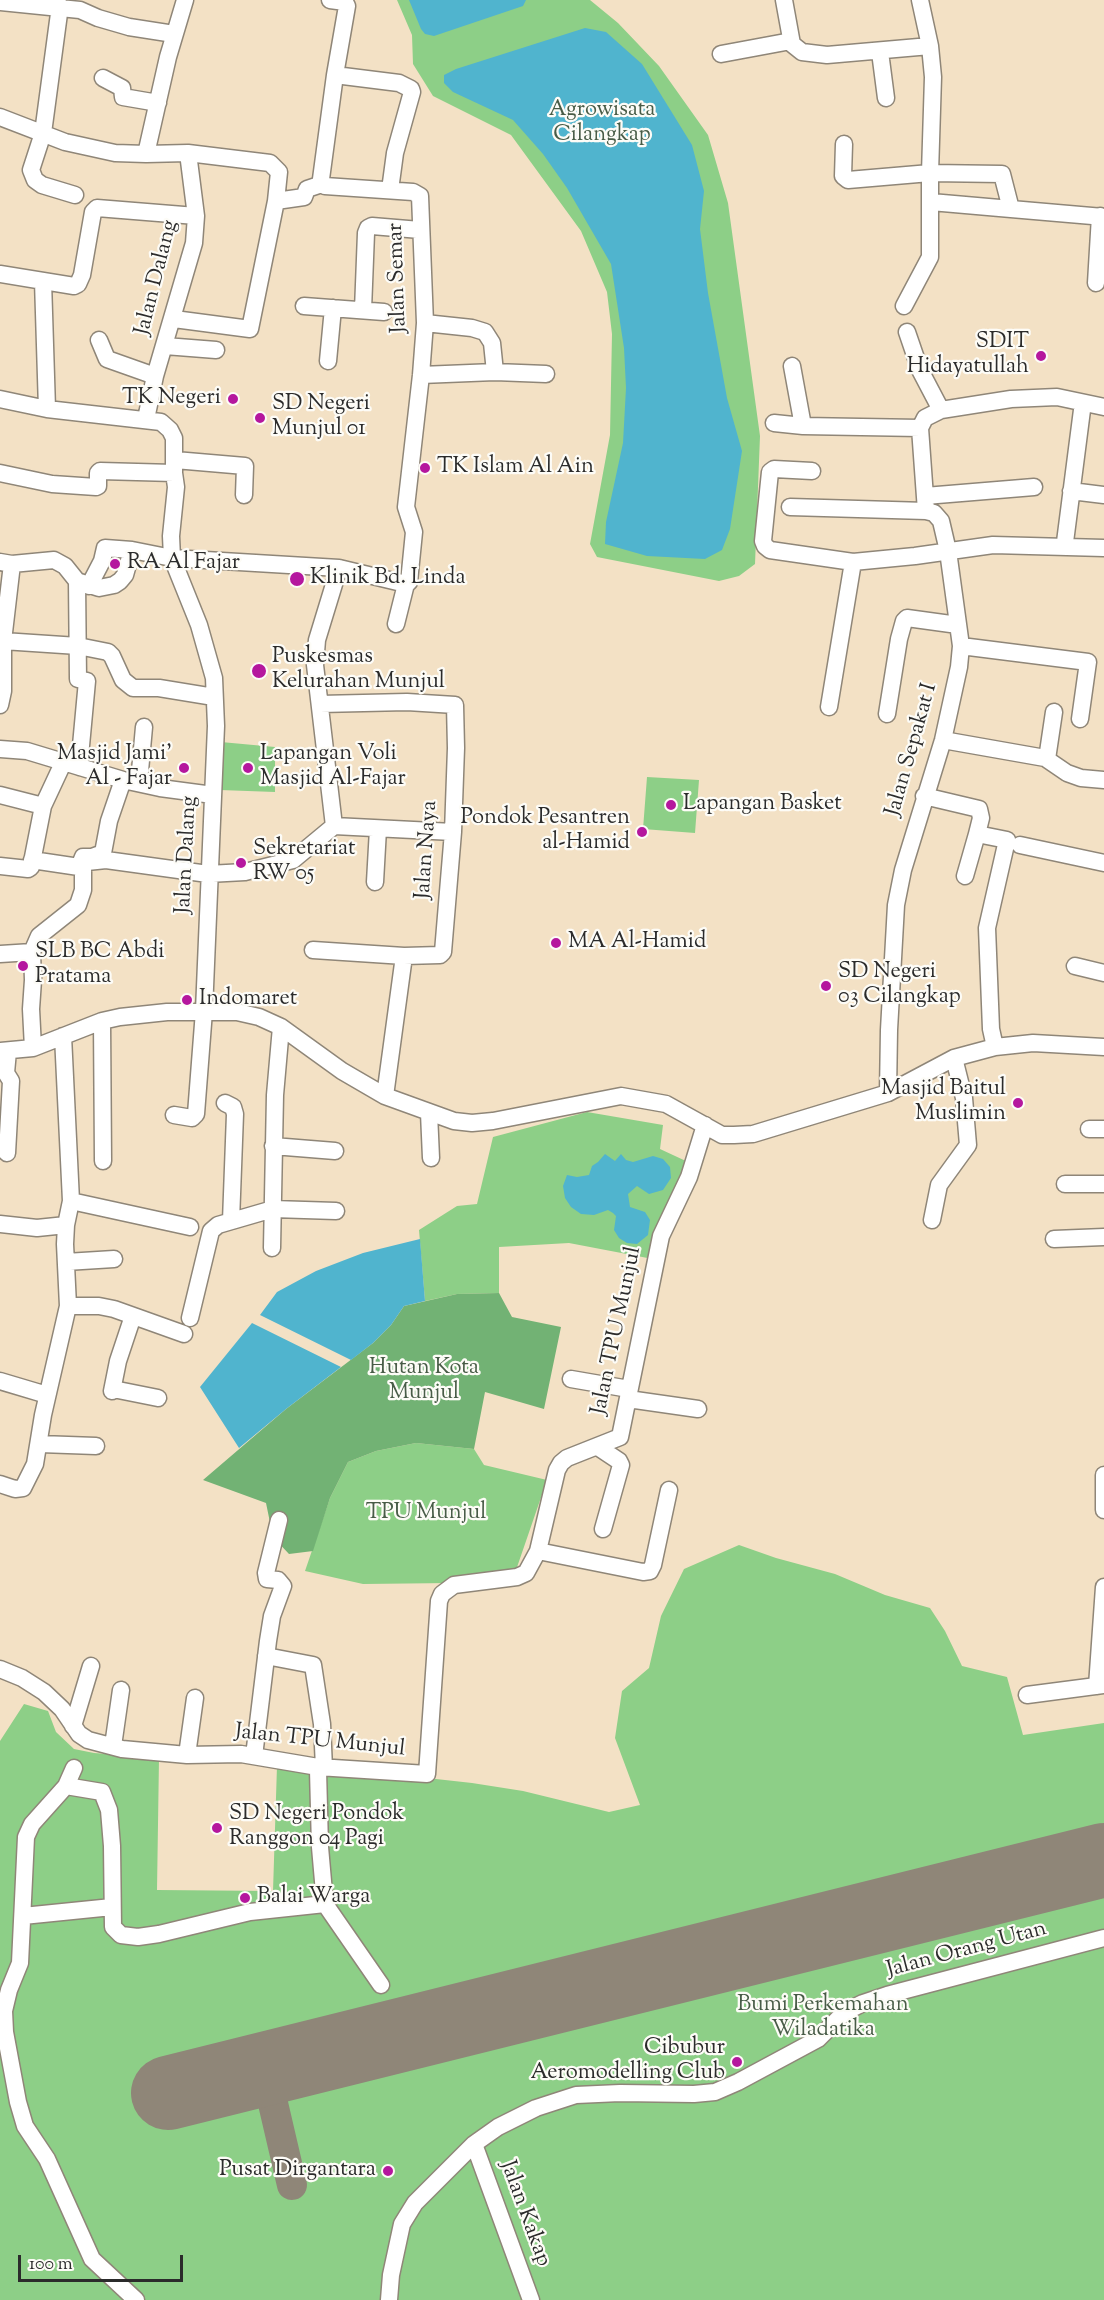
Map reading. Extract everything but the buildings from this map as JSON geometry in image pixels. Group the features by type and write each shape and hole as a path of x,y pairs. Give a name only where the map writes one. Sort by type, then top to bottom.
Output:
{"street":[{"path":"146,154 174,34 185,0"},
{"path":"276,201 304,197 308,189 322,184 335,75 347,6 345,2 330,0"},
{"path":"784,0 791,41 802,52 827,55 930,46"},
{"path":"904,306 930,257 933,76 930,46 920,0"},
{"path":"0,2 80,5 98,18 129,27 174,34"},
{"path":"60,6 43,133 31,170 32,176 42,185 75,195"},
{"path":"721,54 791,41"},
{"path":"880,52 886,98"},
{"path":"335,75 399,82 411,89 395,153 390,190"},
{"path":"103,78 123,88 123,97 158,103"},
{"path":"0,117 65,142 102,150 146,154 188,153 270,162 279,172 276,201 250,329 174,319"},
{"path":"844,144 845,179 930,173 1002,174 1011,209"},
{"name":"Jalan Dalang","path":"146,419 155,376 174,319 194,243 196,216 188,153"},
{"name":"Jalan Semar","path":"322,184 418,193 420,196 425,323 422,375 406,507 414,532 409,582 406,584 396,624"},
{"path":"931,202 1102,216 1096,283"},
{"path":"0,274 74,286 78,284 82,275 93,212 97,208 196,216"},
{"path":"363,310 368,228 372,226 420,230"},
{"path":"43,281 47,409"},
{"path":"304,306 384,312"},
{"path":"328,361 333,308"},
{"path":"425,323 472,328 485,332 492,343 495,372"},
{"path":"907,332 920,370 941,410"},
{"path":"99,340 107,359 111,362 155,376"},
{"path":"165,346 216,350"},
{"path":"792,366 803,426"},
{"path":"422,375 495,372 546,374"},
{"path":"925,503 920,428 925,418 941,410 1011,399 1057,397 1104,407"},
{"name":"Jalan Dalang","path":"0,399 47,409 161,422 170,430 174,438 176,487 171,536 172,558 199,625 214,678 216,726 204,1011 196,1113 192,1118 174,1115"},
{"path":"1065,542 1082,410"},
{"path":"774,423 803,426 920,428"},
{"path":"0,473 52,484 96,487 100,471 245,466 244,495"},
{"path":"812,471 774,469 770,472 763,541 770,550 853,562 993,545 1104,548"},
{"path":"790,507 925,503 1034,488"},
{"path":"1071,491 1104,495"},
{"name":"Jalan Sepakat I","path":"888,1093 888,1030 896,905 903,870 924,796 943,740 959,667 961,646 948,551 941,521 925,503"},
{"path":"0,866 28,869 31,867 44,806 71,764 81,731 87,681 78,679 83,584 102,561 105,548 132,550 172,558 339,568 406,584"},
{"path":"1,696 6,563 54,560 65,566 83,584 107,588 120,581 124,575 132,550"},
{"path":"829,707 853,562"},
{"path":"333,826 315,649 339,568"},
{"path":"887,714 904,621 907,618 958,625"},
{"path":"3,641 78,646 108,652 123,680 133,688 159,688 214,697"},
{"path":"961,646 1088,662 1080,719"},
{"name":"Jalan Naya","path":"320,704 407,702 455,705 453,832 443,952 437,956 404,956"},
{"path":"1047,759 1054,712"},
{"path":"32,860 78,867 83,857 103,853 109,821 131,781 144,727"},
{"path":"943,740 1047,759 1067,773 1081,778 1104,780"},
{"path":"0,749 27,751 160,788 213,795"},
{"path":"0,795 44,806"},
{"path":"924,796 979,809 981,818 964,876"},
{"path":"33,1048 32,952 39,936 78,904 83,890 83,866 87,862 106,860 208,874 245,872 293,860 333,826 453,832"},
{"path":"375,882 378,829"},
{"path":"977,834 1104,863"},
{"path":"996,1047 991,1029 987,928 1014,842"},
{"path":"313,950 404,956 385,1096"},
{"path":"0,954 32,952"},
{"path":"1075,966 1104,973"},
{"path":"7,1153 11,1081 6,1073 4,1051 33,1048 102,1021 120,1017 204,1011 237,1012 259,1017 281,1027 342,1071 385,1096 454,1121 472,1123 621,1096 666,1104 722,1134 753,1134 888,1093 954,1058 996,1047 1033,1043 1104,1047"},
{"path":"102,1021 103,1161"},
{"path":"272,1248 273,1146 281,1027"},
{"path":"0,1484 15,1490 23,1488 35,1464 47,1395 68,1306 66,1225 71,1202 63,1036"},
{"path":"932,1220 939,1185 968,1145 964,1098 954,1058"},
{"path":"225,1103 233,1107 235,1114 231,1221"},
{"path":"429,1113 431,1158"},
{"name":"Jalan TPU Munjul","path":"0,1669 22,1678 44,1692 62,1709 79,1734 88,1740 113,1746 187,1755 241,1754 321,1769 428,1774 439,1601 442,1594 454,1585 516,1577 526,1573 538,1551 557,1470 561,1463 567,1458 620,1437 661,1236 689,1177 705,1125"},
{"path":"273,1146 335,1151"},
{"path":"1065,1184 1104,1184"},
{"path":"71,1202 190,1227"},
{"path":"190,1318 211,1231 218,1225 273,1209 336,1211"},
{"path":"0,1224 37,1228 66,1225"},
{"path":"1054,1239 1104,1237"},
{"path":"66,1262 114,1259"},
{"path":"68,1306 99,1306 184,1334"},
{"path":"133,1316 118,1361 112,1390 158,1398"},
{"path":"571,1379 698,1409"},
{"path":"0,1381 47,1395"},
{"path":"40,1444 96,1446"},
{"path":"598,1447 619,1461 621,1465 603,1529"},
{"path":"1104,1475 1104,1510"},
{"path":"538,1551 643,1572 650,1571 669,1490"},
{"path":"254,1756 272,1616 282,1586 278,1580 267,1579 266,1576 279,1520"},
{"path":"1027,1695 1100,1685 1104,1587"},
{"path":"266,1656 313,1665 322,1724 320,1846 325,1904 381,1985"},
{"path":"73,1726 91,1666"},
{"path":"113,1746 121,1690"},
{"path":"187,1755 195,1698"},
{"path":"74,1768 66,1786 32,1824 26,1837 20,1963 9,1990 4,2011 8,2053 22,2118 47,2159 92,2259 136,2300"},
{"path":"66,1786 98,1790 105,1796 109,1810 112,1846 113,1928 121,1935 138,1936 169,1932 250,1912 325,1904"},
{"path":"23,1916 112,1907"},
{"name":"Jalan Orang Utan","path":"389,2300 391,2275 402,2224 415,2203 474,2144 498,2127 536,2108 576,2095 715,2092 818,2039 845,2012 863,2003 1104,1938"},
{"name":"Jalan Kakap","path":"474,2144 531,2300"}],"green space":[{"name":"Agrowisata Cilangkap","path":"397,0 590,0 618,23 659,66 708,135 728,203 760,436 755,564 739,576 719,581 597,557 590,544 610,435 612,334 607,292 581,231 511,135 433,96 413,64 412,35"},
{"name":"Lapangan Voli Masjid Al-Fajar","path":"221,742 275,747 275,792 220,790"},
{"name":"Lapangan Basket","path":"647,777 699,780 695,833 643,829"},
{"name":"Hutan Kota Munjul","path":"587,1112 663,1125 660,1149 688,1162 658,1260 569,1243 499,1247 499,1293 457,1294 425,1301 419,1230 457,1206 477,1204 493,1137"},
{"name":"Hutan Kota Munjul","path":"499,1293 512,1317 561,1327 544,1409 485,1392 474,1449 416,1443 376,1451 348,1462 330,1498 313,1551 289,1554 273,1537 266,1503 203,1480 286,1409 373,1343 391,1325 404,1306 457,1294"},
{"name":"TPU Munjul","path":"416,1443 474,1449 484,1465 547,1480 515,1573 451,1583 363,1584 305,1571 330,1498 348,1462 376,1451"},
{"name":"Bumi Perkemahan Wiladatika","path":"739,1545 835,1574 885,1595 930,1608 945,1631 962,1666 1007,1677 1023,1735 1104,1723 1104,2300 0,2300 0,1741 24,1704 48,1711 56,1732 74,1749 94,1753 159,1758 157,1890 273,1891 277,1766 392,1779 436,1779 472,1783 523,1791 609,1812 640,1805 615,1738 622,1691 649,1668 661,1616 684,1569"}],"water":[{"path":"409,0 526,0 523,6 434,36 425,34 421,29"},
{"name":"Agrowisata Cilangkap","path":"585,28 606,32 642,64 692,145 704,191 700,229 708,293 727,398 742,451 730,529 722,550 705,559 647,556 605,544 606,522 623,443 626,388 624,348 611,264 567,188 543,154 513,120 453,92 444,83 444,75 456,69"},
{"path":"605,1154 615,1161 621,1154 626,1160 633,1162 653,1156 663,1159 670,1167 671,1178 663,1190 649,1194 637,1186 628,1194 630,1207 645,1212 650,1220 648,1235 637,1244 627,1243 619,1238 614,1230 616,1216 613,1213 608,1210 594,1215 581,1214 571,1207 565,1198 563,1186 567,1175 577,1177 589,1175 592,1166"},
{"path":"420,1239 425,1301 404,1306 391,1325 351,1360 260,1315 277,1292 316,1271 363,1253"},
{"path":"252,1323 341,1367 239,1448 200,1387"}],"taxiway":[{"path":"265,2069 292,2185"}],"runway":[{"path":"168,2093 1104,1860"}],"place":[{"name":"SDIT Hidayatullah","path":"1041,356"},
{"name":"TK Negeri","path":"233,399"},
{"name":"SD Negeri Munjul 01","path":"260,418"},
{"name":"TK Islam Al Ain","path":"425,468"},
{"name":"RA Al Fajar","path":"115,564"},
{"name":"Klinik Bd. Linda","path":"297,579"},
{"name":"Puskesmas Kelurahan Munjul","path":"259,671"},
{"name":"Masjid Jami' Al - Fajar","path":"184,768"},
{"name":"Lapangan Voli Masjid Al-Fajar","path":"248,768"},
{"name":"Lapangan Basket","path":"671,805"},
{"name":"Pondok Pesantren al-Hamid","path":"642,832"},
{"name":"Sekretariat RW 05","path":"241,863"},
{"name":"MA Al-Hamid","path":"556,943"},
{"name":"SLB BC Abdi Pratama","path":"23,966"},
{"name":"SD Negeri 03 Cilangkap","path":"826,986"},
{"name":"Indomaret","path":"187,1000"},
{"name":"Masjid Baitul Muslimin","path":"1018,1103"},
{"name":"SD Negeri Pondok Ranggon 04 Pagi","path":"217,1828"},
{"name":"Balai Warga","path":"245,1898"},
{"name":"Cibubur Aeromodelling Club","path":"737,2062"},
{"name":"Pusat Dirgantara","path":"388,2171"}]}
